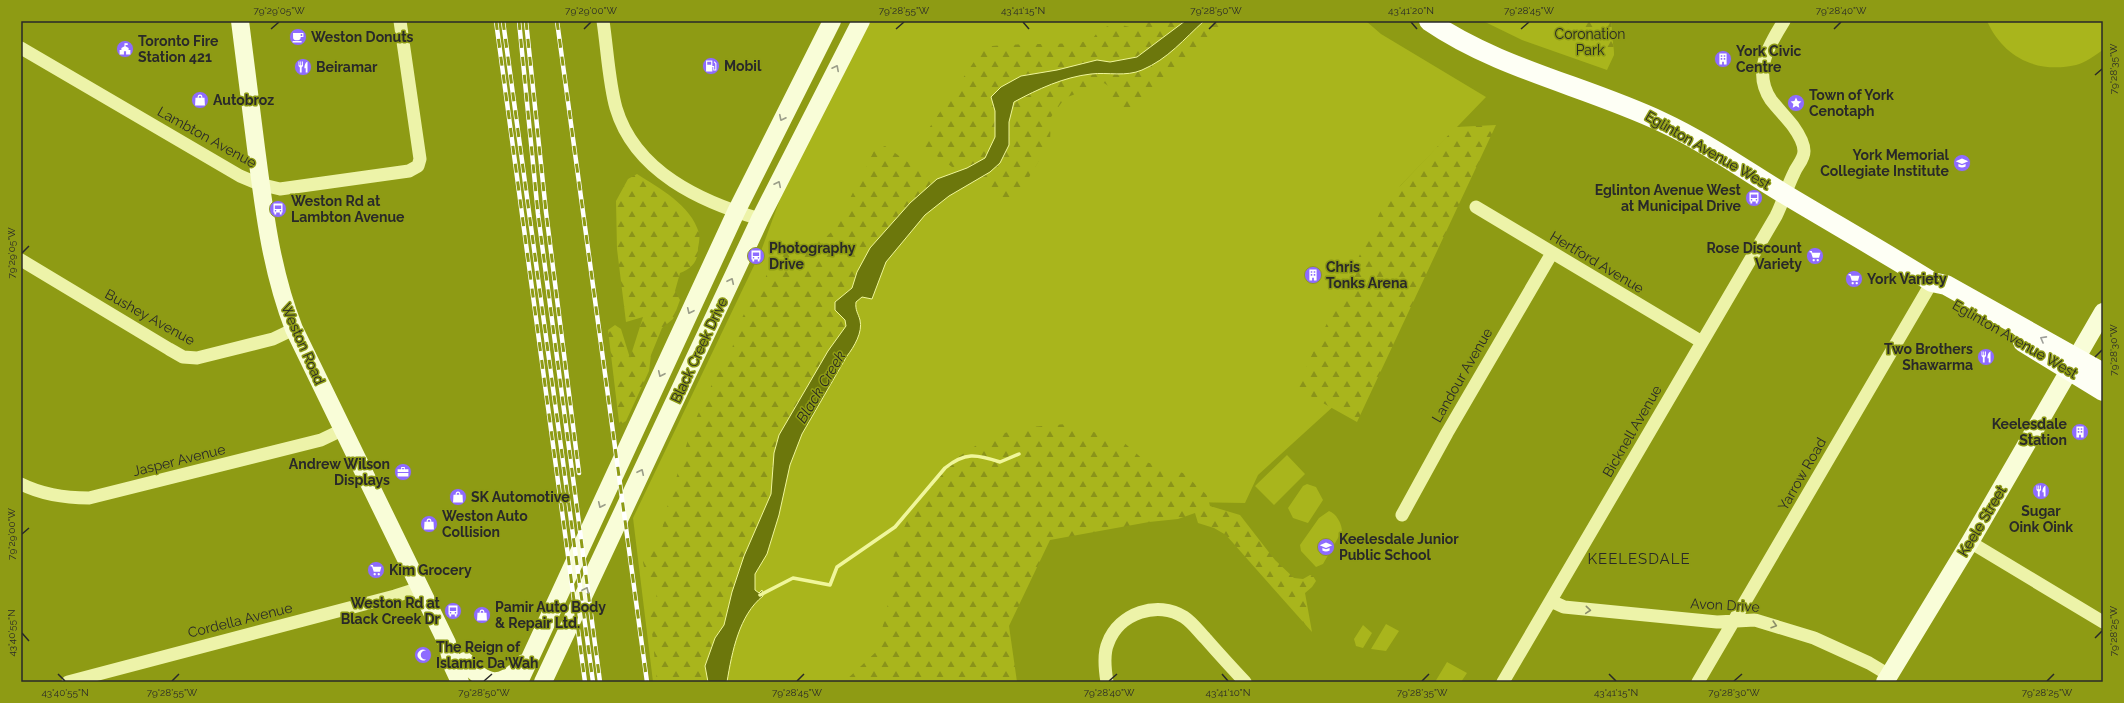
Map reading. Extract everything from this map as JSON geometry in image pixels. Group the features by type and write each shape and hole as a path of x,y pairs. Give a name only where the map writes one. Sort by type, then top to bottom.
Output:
{"main road":[{"name":"Weston Road","path":"240,21 259,184 276,276 294,329 342,430 447,642 453,667 460,682"},
{"name":"Black Creek Drive","path":"519,682 736,212 832,21"},
{"name":"Black Creek Drive","path":"543,682 760,219 861,21"},
{"name":"Eglinton Avenue West","path":"1429,21 1458,38 1507,61 1556,81 1609,98 1664,123 1932,282 1940,295 2073,364 2103,373"},
{"name":"Keele Street","path":"1887,678 1970,542 2103,312"},
{"name":"Eglinton Avenue West","path":"2073,364 2103,391"},
{"name":"Weston Road","path":"447,642 465,661 478,682"},
{"path":"465,661 474,672 495,682 505,680 512,676 533,652"},
{"path":"546,682 551,663"}],"street":[{"name":"Lambton Avenue","path":"21,48 240,176 259,184 280,189 409,171 418,166 420,159 400,21"},
{"path":"603,21 615,107 623,129 635,147 659,173 706,199 736,212 760,219"},
{"name":"Bicknell Avenue","path":"1503,682 1776,216 1786,195 1795,170 1803,156 1803,147 1794,128 1768,95 1764,86 1762,74 1766,52 1784,21"},
{"name":"Hertford Avenue","path":"1476,207 1702,342"},
{"name":"Landour Avenue","path":"1402,515 1410,497 1443,439 1552,253"},
{"name":"Bushey Avenue","path":"21,260 169,349 190,359 273,339 294,329"},
{"name":"Yarrow Road","path":"1698,682 1932,282"},
{"name":"Jasper Avenue","path":"21,484 43,493 64,498 89,498 321,440 342,430"},
{"path":"1970,542 2103,622"},
{"name":"Cordella Avenue","path":"68,682 395,596 420,588"},
{"name":"Avon Drive","path":"1551,601 1564,607 1717,622 1735,619 1755,620 1814,638 1869,663 1887,678"},
{"path":"1107,682 1105,664 1108,642 1118,627 1127,618 1140,612 1153,609 1177,614 1189,621 1245,682"}],"green space":[{"path":"870,21 1366,21 1381,34 1486,97 1400,186 1336,404 1258,475 1245,503 1055,500 938,682 653,682 633,518 761,251 783,191"},
{"path":"1142,21 1185,21 1137,57 1110,62 1097,60 1057,70 1021,76 1001,87 991,97 995,111 995,137 985,158 980,163 959,172 919,143 984,47 1091,41 1099,30 1115,23 1133,28"},
{"path":"1204,21 1232,21 1209,37 1184,62 1179,73 1157,84 1133,113 1109,98 1110,87 1104,83 1065,98 1051,117 1050,142 1028,179 1018,200 1002,199 972,181 990,172 1009,145 1009,122 1014,102 1042,88 1071,78 1091,74 1142,70 1168,55"},
{"name":"Coronation Park","path":"1483,21 1611,21 1614,55 1607,70 1522,40"},
{"path":"1565,21 1611,21 1614,55"},
{"path":"1987,21 2103,21 2103,50 2086,61 2076,65 2048,67 2035,65 2012,53 2002,44 1994,34"},
{"path":"1496,125 1357,422 1296,388 1385,202 1456,127"},
{"path":"885,146 935,181 910,203 870,248 857,272 852,288 835,302 835,310 845,320 846,326 828,351 774,453 771,494 744,556 732,592 724,625 715,638 705,666 708,682 657,682 650,613 657,605 656,589 646,577 640,547 655,548 660,539 666,511 692,427 720,367 731,352 739,324 753,296 763,286 767,273 767,258 777,253 779,241 809,244 822,239 829,234 835,228 874,151"},
{"path":"637,174 664,191 682,206 695,223 699,233 699,238 698,253 694,264 680,273 675,291 680,300 673,319 662,328 651,355 649,371 626,421 621,424 619,422 608,330 615,325 621,329 630,358 643,317 626,322 617,249 616,201 628,179"},
{"path":"1066,424 1121,440 1146,462 1183,473 1207,495 1210,506 1240,515 1275,560 1294,578 1303,579 1310,575 1313,576 1316,581 1305,593 1312,632 1226,535 1214,528 1198,523 1195,513 1178,519 1149,522 1050,540 1009,626 1017,682 844,682 877,651 891,591 894,550 911,512 949,463 983,441 1019,428"},
{"path":"1287,455 1305,474 1274,505 1255,486"},
{"path":"1307,484 1316,487 1323,500 1308,523 1293,518 1288,508 1303,486"},
{"path":"1329,511 1332,512 1338,519 1342,531 1323,564 1316,567 1301,551 1300,545 1319,518"},
{"path":"1386,624 1399,631 1386,651 1371,649"},
{"path":"1363,625 1372,633 1363,648 1356,646 1354,639"},
{"path":"1447,662 1467,673 1461,682 1435,682"}],"water":[{"name":"Black Creek","path":"1185,21 1204,21 1168,54 1142,70 1123,74 1091,74 1071,78 1042,88 1014,102 1009,122 1009,145 1000,163 990,172 949,196 925,215 886,262 872,299 862,297 856,302 856,309 861,325 859,334 855,344 802,434 790,465 779,515 767,554 755,574 755,590 759,593 762,590 763,596 748,613 742,624 734,647 727,682 708,682 705,666 715,638 724,625 732,592 744,556 771,494 774,453 779,435 828,351 846,326 845,320 835,310 835,302 852,288 857,272 870,248 910,203 937,179 967,168 985,158 995,137 995,111 991,97 1001,87 1021,76 1057,70 1097,60 1110,62 1137,57"}],"waterway":[{"path":"760,595 793,578 830,585 837,567 895,527 945,468 952,463 959,459 971,456 984,457 1000,462 1019,454"}],"railway":[{"path":"496,21 585,682"},
{"path":"503,21 593,682"},
{"path":"519,21 538,214 600,682"},
{"path":"526,21 546,212 579,473"},
{"path":"557,21 647,682"}],"place":[{"name":"Weston Donuts","path":"298,37"},
{"name":"Toronto Fire Station 421","path":"125,49"},
{"name":"York Civic Centre","path":"1723,59"},
{"name":"Mobil","path":"711,66"},
{"name":"Beiramar","path":"303,67"},
{"name":"Autobroz","path":"200,100"},
{"name":"Town of York Cenotaph","path":"1796,103"},
{"name":"York Memorial Collegiate Institute","path":"1962,163"},
{"name":"Eglinton Avenue West at Municipal Drive","path":"1754,198"},
{"name":"Weston Rd at Lambton Avenue","path":"278,209"},
{"name":"Photography Drive","path":"756,256"},
{"name":"Rose Discount Variety","path":"1815,256"},
{"name":"Chris Tonks Arena","path":"1313,275"},
{"name":"York Variety","path":"1854,279"},
{"name":"Two Brothers Shawarma","path":"1986,357"},
{"name":"Keelesdale Station","path":"2080,432"},
{"name":"Andrew Wilson Displays","path":"403,472"},
{"name":"Sugar Oink Oink","path":"2041,491"},
{"name":"SK Automotive","path":"458,497"},
{"name":"Weston Auto Collision","path":"429,524"},
{"name":"Keelesdale Junior Public School","path":"1326,547"},
{"name":"Kim Grocery","path":"376,570"},
{"name":"Weston Rd at Black Creek Dr","path":"453,611"},
{"name":"Pamir Auto Body & Repair Ltd.","path":"482,615"},
{"name":"The Reign of Islamic Da'Wah","path":"423,655"}],"district":[{"name":"KEELESDALE","path":"1639,559"}]}
